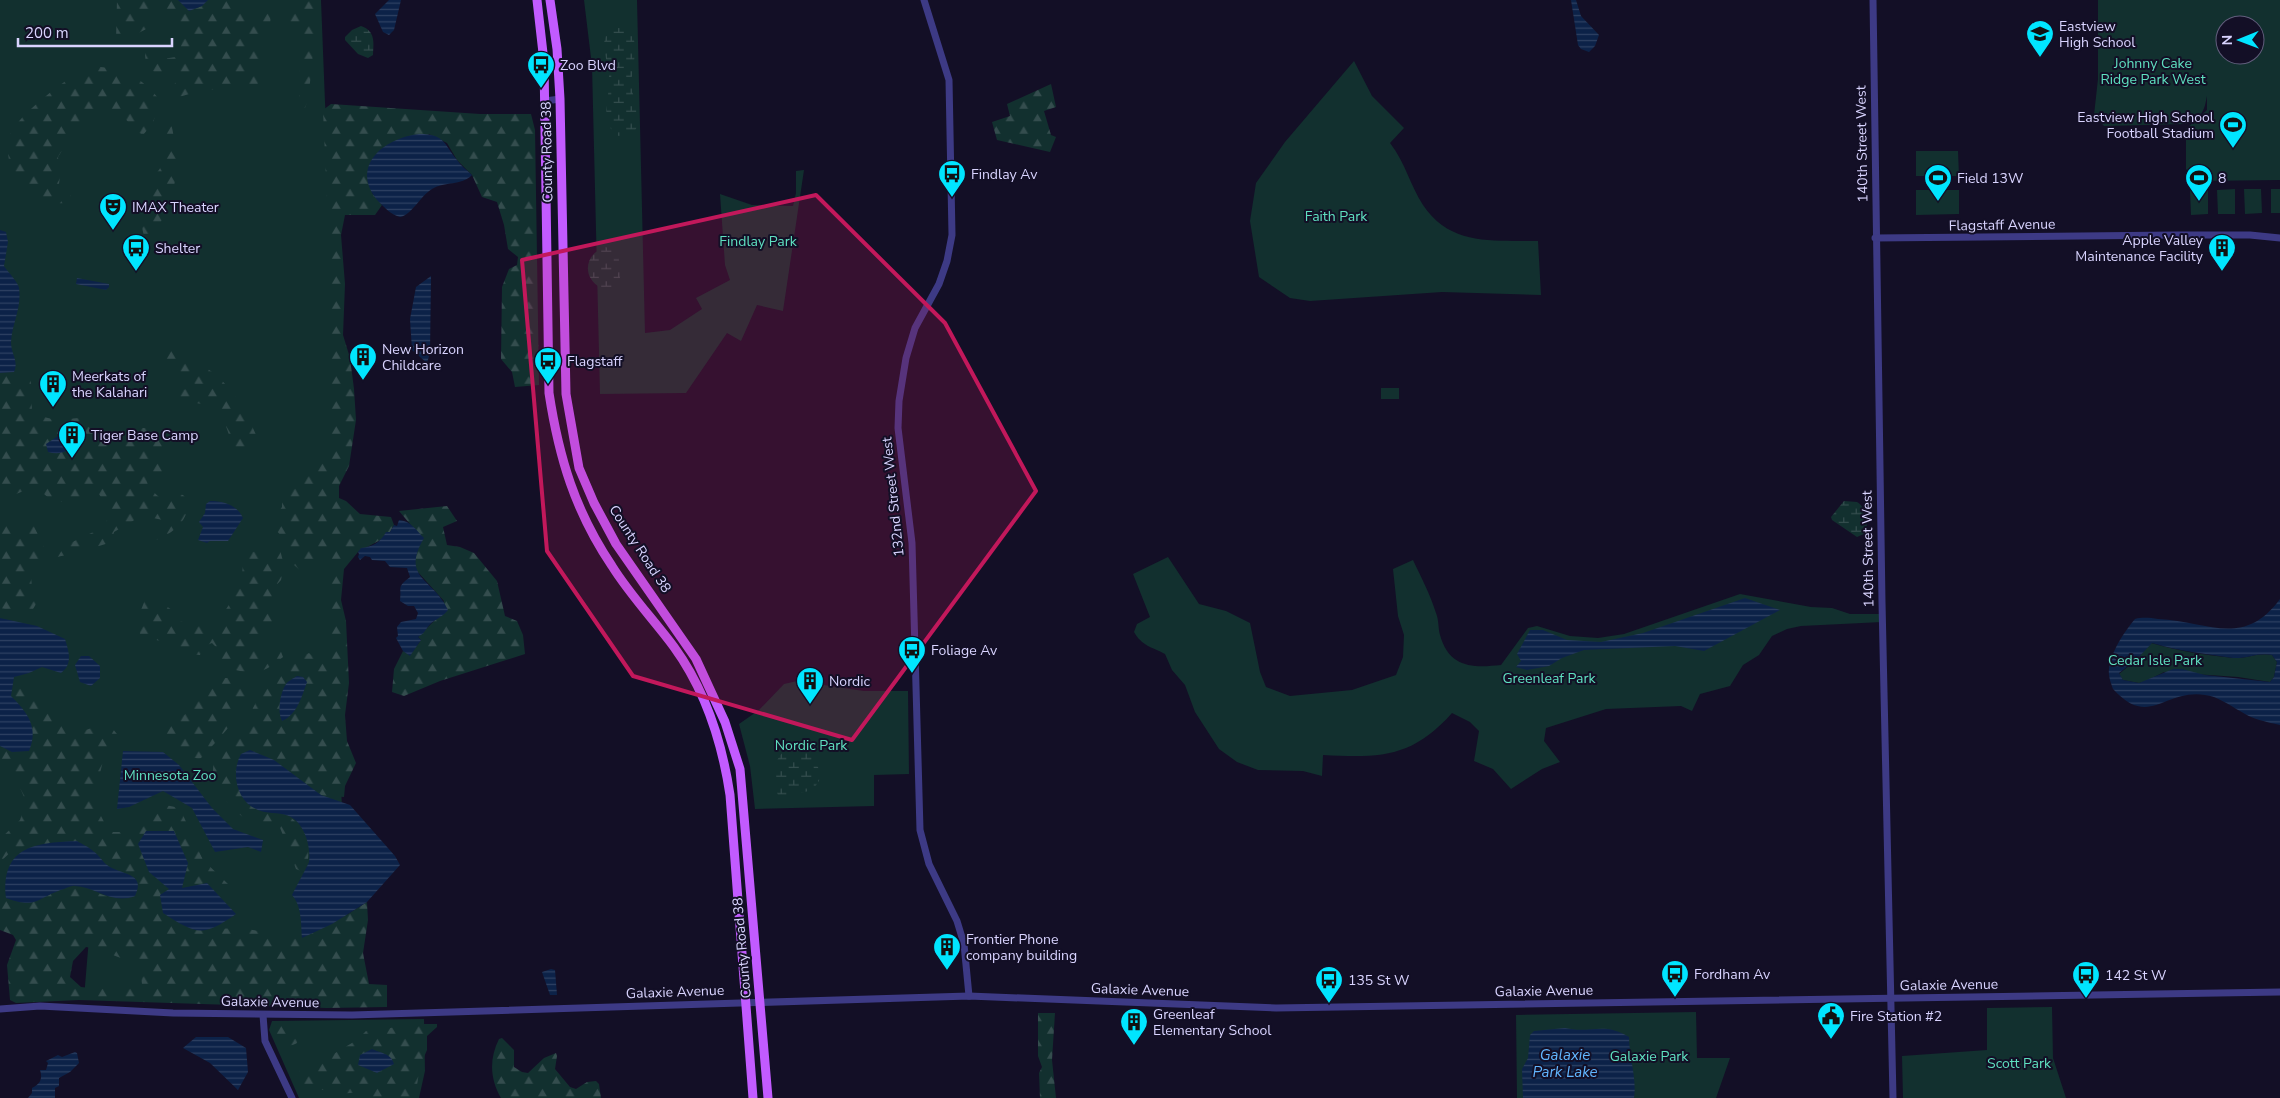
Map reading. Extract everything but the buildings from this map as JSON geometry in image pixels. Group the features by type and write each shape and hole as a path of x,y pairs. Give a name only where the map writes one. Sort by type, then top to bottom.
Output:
{"main road":[{"name":"County Road 38","path":"537,0 546,101 550,393 556,438 569,481 586,522 612,566 675,648 691,674 715,727 724,756 730,794 754,1098"},
{"name":"County Road 38","path":"550,0 557,49 560,99 566,394 579,468 594,504 616,544 696,659 730,737 740,769 768,1098"}],"street":[{"name":"132nd Street West","path":"924,0 949,80 952,235 948,261 939,284 915,328 906,358 899,401 898,428 912,543 920,830 929,864 957,921 964,944 970,996"},
{"name":"140th Street West","path":"1872,0 1875,238 1893,1098"},
{"path":"546,101 560,99"},
{"name":"Flagstaff Avenue","path":"1875,238 2250,235 2280,238"},
{"name":"Galaxie Avenue","path":"0,1009 40,1006 263,1015 360,1015 970,996 1276,1008 2280,992"},
{"path":"263,1015 265,1041 292,1098"}],"highlighted area":[{"path":"816,195 945,323 1036,491 852,740 633,676 547,551 522,260"}],"green space":[{"name":"Minnesota Zoo","path":"0,0 321,0 338,323 335,490 340,765 349,957 84,998 90,926 0,897"},
{"path":"117,0 178,0 189,11 202,6 208,0 255,0 240,5 242,9 267,9 271,14 270,24 264,33 259,83 256,85 205,90 176,98 171,92 176,81 177,69 167,69 164,79 146,66 145,54 149,47 162,59 176,57 181,47 182,38 181,29 177,22 171,16 163,13 153,13 143,17 150,27 131,37 116,41"},
{"path":"306,0 317,0 311,75 305,108 302,107 299,98 301,31 294,25 281,25 276,21 276,18 300,7"},
{"name":"Findlay Park","path":"584,0 637,0 645,333 670,330 702,309 696,298 730,280 725,265 720,194 752,205 793,206 796,193 796,171 804,170 783,311 757,305 741,341 727,333 686,393 600,394 592,66"},
{"name":"Johnny Cake Ridge Park West","path":"2098,0 2280,0 2280,180 2198,181 2186,169 2186,129 2207,110 2207,96 2201,113 2196,119 2186,124 2104,126 2094,115 2098,79"},
{"path":"361,26 366,28 373,37 373,55 368,58 358,54 345,40 345,37 352,30"},
{"path":"618,28 627,30 632,35 634,42 632,87 639,125 632,134 619,136 614,134 607,122 609,70 603,47 607,31"},
{"name":"Faith Park","path":"1354,61 1372,96 1404,128 1390,143 1423,205 1434,219 1460,235 1474,238 1538,241 1541,295 1442,292 1310,301 1290,298 1259,277 1250,221 1256,183 1285,142"},
{"path":"91,67 112,68 130,74 153,92 160,100 153,123 143,135 116,111 107,109 90,117 74,133 58,157 59,184 71,196 64,203 39,199 20,184 13,173 9,162 10,136 14,128 33,107 58,86"},
{"path":"1051,84 1056,107 1044,111 1051,135 1056,137 1050,152 997,140 992,122 1010,116 1007,104"},
{"path":"331,104 480,114 531,114 535,130 539,385 515,387 512,372 501,359 502,287 509,269 517,265 518,257 508,249 504,225 497,202 482,197 472,175 457,160 447,143 429,134 372,193 382,205 375,215 345,215 341,235 345,284 343,335 350,358 356,420 349,466 339,486 339,498 346,501 360,514 391,517 394,525 390,532 385,534 384,538 358,552 344,569 341,600 346,621 349,683 345,715 347,741 356,763 345,786 344,797 321,795 274,760 284,815 297,823 307,839 308,858 306,869 303,872 296,869 279,825 256,824 239,814 218,787 213,768 219,755 244,733 258,699 276,676 300,657 309,653 326,666 332,626 328,608 333,566 326,561 302,572 294,565 284,539 275,529 274,518 282,507 282,497 294,479 311,475 331,442 328,353 329,248 323,110"},
{"path":"171,122 176,159 175,182 169,206 160,224 153,232 144,236 141,221 144,198 150,183 163,163 165,137"},
{"path":"1916,151 1958,151 1959,176 1916,176"},
{"name":"8","path":"2235,189 2235,214 2218,214 2217,190"},
{"name":"8","path":"2244,189 2261,189 2262,213 2245,214"},
{"path":"2271,189 2280,189 2280,213 2271,213"},
{"name":"Field 13W","path":"1916,190 1959,190 1959,214 1916,215"},
{"name":"8","path":"2190,190 2208,190 2208,214 2191,215"},
{"path":"605,247 615,253 620,265 620,279 613,289 596,285 588,272 591,258 596,252"},
{"path":"167,348 187,356 217,376 238,401 263,452 234,449 221,412 208,405 177,400 178,390 199,388 192,381 166,375 161,352"},
{"path":"14,372 28,375 31,382 32,414 56,420 79,418 90,428 102,435 123,440 130,440 135,430 141,428 151,428 159,431 165,447 163,474 150,474 146,478 149,488 159,497 159,504 166,504 167,499 178,494 183,495 190,502 185,516 178,527 167,535 153,541 150,536 168,521 148,517 138,518 114,532 112,542 86,550 79,547 72,555 55,558 40,566 31,574 32,590 36,604 30,614 0,608 0,517 3,525 14,521 18,531 34,526 47,554 106,526 107,511 97,491 68,502 62,502 49,498 35,486 0,501 0,373"},
{"path":"1381,388 1399,388 1399,399 1381,399"},
{"path":"1844,501 1857,502 1863,508 1867,520 1866,533 1857,537 1832,520 1831,517"},
{"path":"447,506 457,521 443,527 447,545 460,547 474,553 497,581 505,616 517,621 523,635 525,654 440,681 404,696 392,692 394,669 403,651 410,655 421,640 418,637 434,621 444,601 417,571 414,562 418,548 416,531 399,511"},
{"path":"280,550 284,565 281,580 273,589 272,600 281,626 263,639 259,653 280,649 283,657 266,669 253,673 219,665 218,649 212,643 205,646 200,655 175,653 163,642 140,635 139,615 145,600 166,606 174,612 180,621 185,623 208,625 217,623 238,591 242,580 243,558 249,552"},
{"name":"Greenleaf Park","path":"1168,557 1199,604 1226,611 1250,623 1260,672 1266,687 1290,696 1352,690 1396,675 1403,657 1404,635 1398,616 1393,569 1413,560 1434,606 1444,646 1456,660 1472,666 1501,665 1528,628 1537,626 1570,636 1598,638 1624,634 1740,594 1811,607 1832,608 1850,614 1882,614 1882,622 1801,626 1787,629 1772,636 1759,655 1743,665 1730,686 1700,694 1692,711 1681,706 1606,709 1546,728 1544,741 1560,762 1542,769 1511,789 1493,769 1474,761 1479,731 1470,722 1452,713 1423,739 1409,747 1394,752 1362,756 1323,755 1322,776 1303,771 1258,770 1237,762 1219,749 1195,712 1185,685 1172,670 1165,654 1148,646 1137,637 1134,632 1137,624 1150,617 1133,574"},
{"name":"Cedar Isle Park","path":"2151,643 2233,658 2262,654 2272,655 2277,662 2274,677 2270,682 2238,677 2164,672 2139,683 2123,680 2119,674 2135,661"},
{"path":"14,677 24,679 79,732 108,723 121,739 116,750 103,761 98,781 98,810 109,832 124,832 146,811 165,805 175,807 183,815 203,860 228,884 225,895 218,895 207,883 170,889 190,930 240,928 302,938 332,924 367,902 368,920 363,953 369,984 387,985 387,1007 327,1008 79,1000 16,1003 10,1000 7,965 16,940 13,935 0,930 0,886 7,898 38,901 56,891 75,885 109,897 131,875 108,866 93,851 33,844 14,849 1,861 0,866 0,839 20,820 26,802 16,778 0,768 0,746 12,752 23,708 11,696","holes":["86,947 97,949 134,963 141,976 142,984 98,989 81,987 70,977 73,961"]},
{"path":"235,678 251,685 252,688 236,717 201,758 181,754 160,739 153,729 163,722 176,719 188,712 210,680"},
{"name":"Nordic Park","path":"797,681 864,691 908,691 909,774 874,775 874,806 755,809 750,766 739,724 759,710 784,684"},
{"path":"797,744 817,749 816,763 822,776 813,790 787,796 778,795 774,779 776,762 782,753 787,753"},
{"name":"Scott Park","path":"2052,1007 2053,1058 2066,1098 1903,1098 1902,1056 1987,1050 1987,1008"},
{"name":"Galaxie Park","path":"1696,1012 1697,1058 1730,1058 1716,1098 1517,1098 1516,1015"},
{"path":"1038,1013 1055,1013 1052,1060 1056,1098 1040,1098 1039,1073 1042,1067 1038,1056"},
{"path":"424,1019 425,1071 419,1098 299,1098 269,1030 272,1021"},
{"path":"408,1024 437,1024 437,1027 427,1036 427,1050 420,1066 415,1098 370,1098 360,1092 340,1094 319,1089 303,1091 298,1076 305,1062 330,1056 357,1040 366,1031"},
{"path":"278,1025 285,1025 299,1034 297,1043 287,1045 277,1041 274,1031"},
{"path":"502,1038 514,1050 514,1067 522,1072 528,1073 544,1058 556,1053 555,1069 570,1087 576,1089 587,1082 596,1081 599,1084 601,1098 501,1098 493,1076 492,1061 499,1039"}],"water":[{"path":"178,0 208,0 202,6 189,11"},
{"path":"389,0 401,0 394,30 389,35 383,32 375,14"},
{"path":"1571,0 1576,0 1581,16 1599,35 1595,46 1589,52 1581,49 1578,45"},
{"path":"419,134 428,134 443,141 460,164 472,175 463,181 432,189 404,216 396,216 378,201 370,188 367,176 369,165 374,156 394,141"},
{"path":"0,230 6,232 8,242 4,266 17,283 20,295 11,342 15,361 14,372 0,373"},
{"path":"431,276 430,353 427,363 412,350 410,319 416,287"},
{"path":"77,278 109,284 109,287 106,290 76,284"},
{"path":"67,434 73,439 72,444 67,450 60,453 48,452 46,444 58,436"},
{"path":"210,501 234,507 243,518 228,541 210,541 207,543 198,540 203,527 199,522 205,513 206,504"},
{"path":"399,520 410,524 424,538 418,552 417,570 442,599 448,610 418,637 421,640 410,656 403,651 396,638 398,636 397,627 401,622 416,619 418,613 414,606 408,606 400,601 401,585 410,577 407,568 390,567 385,561 372,560 370,557 365,556 360,560 358,557 358,552 361,548 379,541 386,532 390,532 394,525 397,526"},
{"path":"1745,598 1780,610 1704,651 1675,646 1584,650 1562,658 1549,666 1527,670 1516,667 1521,661 1517,654 1530,630 1543,630 1567,640 1601,642 1643,633"},
{"path":"2280,599 2280,725 2249,716 2223,701 2205,695 2178,697 2147,707 2137,706 2113,689 2109,674 2112,656 2135,619 2146,618 2209,627 2238,628 2252,624 2266,614","holes":["2152,643 2233,658 2262,654 2272,655 2277,662 2274,677 2270,682 2205,675 2182,669 2173,669 2139,683 2123,680 2119,673 2135,661"]},
{"path":"0,618 37,626 65,639 68,649 69,662 61,673 42,667 14,677 11,696 27,715 32,728 32,743 29,751 12,752 0,746"},
{"path":"81,656 89,656 100,666 100,678 91,686 80,682 75,665"},
{"path":"297,676 303,677 307,682 295,710 282,721 279,707 282,692 287,683"},
{"path":"250,750 274,760 321,795 350,805 395,856 400,865 367,902 332,924 302,938 298,905 292,895 309,862 308,843 300,825 291,817 284,814 261,811 246,802 241,795 236,779 236,770 241,754"},
{"path":"123,751 163,752 179,765 212,808 233,829 263,840 261,852 248,847 215,852 192,808 163,791 129,807 117,809"},
{"path":"146,831 174,831 188,863 182,888 207,883 236,914 215,927 199,930 192,929 163,913 160,895 169,889 149,872 138,844"},
{"path":"77,841 97,854 107,865 135,878 138,882 138,888 135,896 127,898 111,897 83,887 74,886 31,903 6,898 6,880 10,866 16,856 37,845"},
{"path":"551,969 555,970 557,995 550,995 542,972"},
{"name":"Galaxie Park Lake","path":"1565,1028 1582,1030 1605,1029 1620,1032 1629,1037 1635,1090 1634,1098 1523,1098 1522,1069 1528,1058 1530,1035 1534,1031"},
{"path":"196,1037 228,1037 246,1048 248,1072 238,1090 210,1063 183,1048"},
{"path":"372,1049 388,1055 394,1064 377,1073 358,1065 360,1055"},
{"path":"77,1053 79,1063 70,1072 59,1078 59,1086 55,1088 55,1098 28,1098 32,1093 32,1088 40,1081 40,1070 46,1070 48,1063 46,1061 58,1055 62,1057"}],"place":[{"name":"Eastview High School","path":"2040,58"},
{"name":"Zoo Blvd","path":"541,89"},
{"name":"Eastview High School Football Stadium","path":"2233,149"},
{"name":"Findlay Av","path":"952,198"},
{"name":"Field 13W","path":"1938,202"},
{"name":"8","path":"2199,202"},
{"name":"IMAX Theater","path":"113,231"},
{"name":"Shelter","path":"136,272"},
{"name":"Apple Valley Maintenance Facility","path":"2222,272"},
{"name":"New Horizon Childcare","path":"363,381"},
{"name":"Flagstaff","path":"548,385"},
{"name":"Meerkats of the Kalahari","path":"53,408"},
{"name":"Tiger Base Camp","path":"72,459"},
{"name":"Foliage Av","path":"912,674"},
{"name":"Nordic","path":"810,705"},
{"name":"Frontier Phone company building","path":"947,971"},
{"name":"Fordham Av","path":"1675,998"},
{"name":"142 St W","path":"2086,999"},
{"name":"135 St W","path":"1329,1004"},
{"name":"Fire Station #2","path":"1831,1040"},
{"name":"Greenleaf Elementary School","path":"1134,1046"}]}
